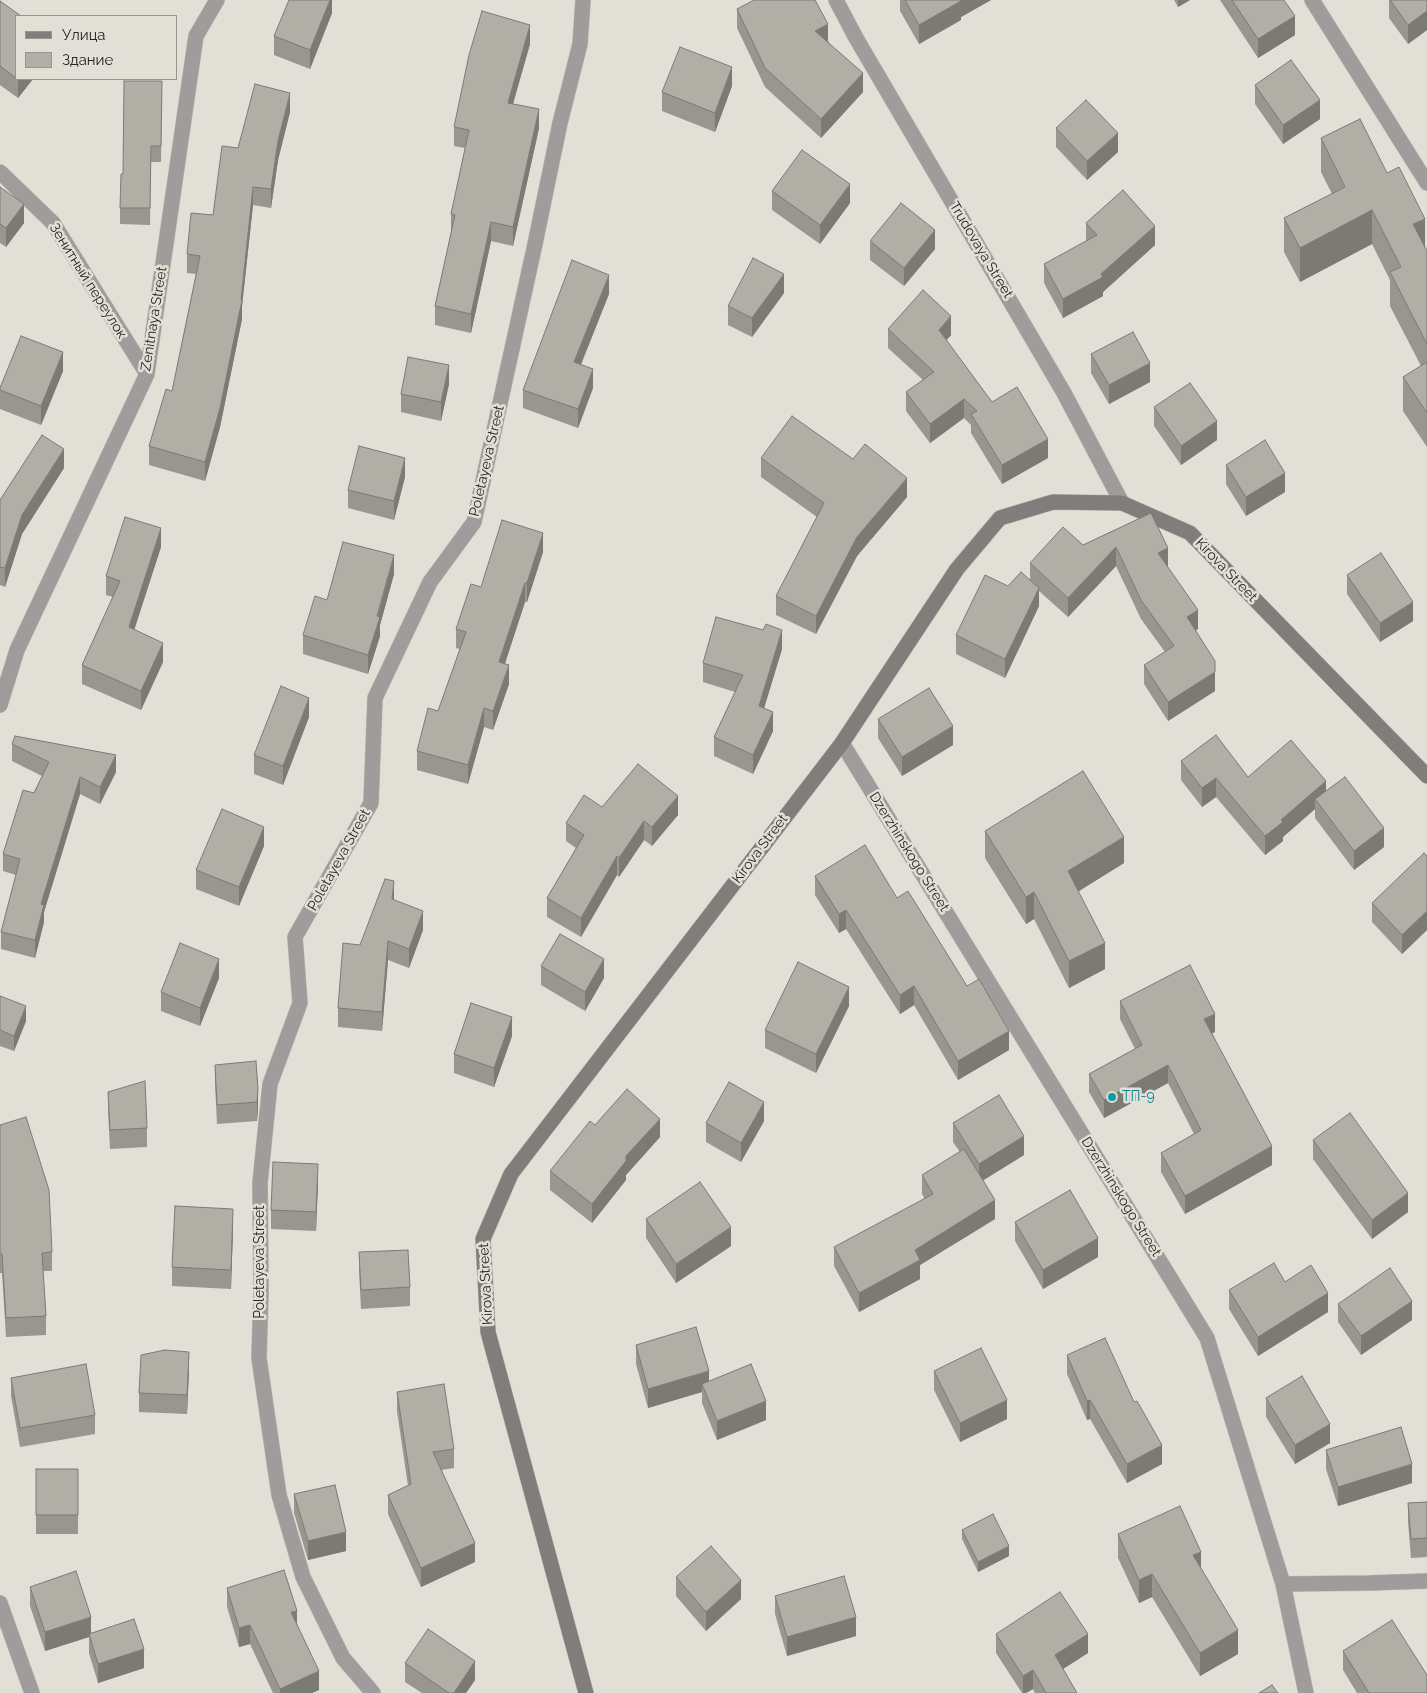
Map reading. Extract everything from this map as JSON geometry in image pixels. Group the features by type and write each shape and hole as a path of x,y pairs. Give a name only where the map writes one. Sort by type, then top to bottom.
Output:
{"main road":[{"name":"Kirova Street","path":"586,1693 488,1332 483,1239 511,1174 842,743 957,569 1000,518 1053,502 1122,503 1190,533 1427,776"}],"street":[{"name":"Zenitnaya Street","path":"0,705 17,650 147,374 196,36 217,0"},
{"name":"Poletayeva Street","path":"373,1693 343,1658 303,1578 279,1495 259,1358 261,1290 260,1183 270,1084 300,1003 295,938 371,803 375,698 430,582 474,522 560,123 580,44 583,0"},
{"name":"Trudovaya Street","path":"836,0 856,38 1064,393 1122,503"},
{"path":"1312,0 1427,183"},
{"name":"Зенитный переулок","path":"0,172 53,223 147,374"},
{"name":"Dzerzhinskogo Street","path":"842,743 1207,1338 1283,1584 1306,1693"},
{"path":"1283,1584 1427,1580"},
{"path":"0,1603 32,1693"}],"building":[{"path":"289,0 330,0 310,50 274,36"},
{"path":"754,0 815,0 828,24 815,31 863,73 821,119 765,68 737,9"},
{"path":"905,0 960,0 961,1 919,25"},
{"path":"1232,0 1284,0 1295,16 1258,39"},
{"path":"1390,0 1427,0 1427,11 1408,25"},
{"path":"0,1 20,15 15,15 15,77 0,66"},
{"path":"482,11 530,25 508,103 539,109 513,227 491,222 471,314 435,306 455,215 451,214 469,130 454,127 469,55"},
{"path":"680,47 732,67 715,113 662,92"},
{"path":"1291,60 1320,100 1283,125 1255,85"},
{"path":"124,81 162,81 161,146 151,146 150,208 120,208 121,174 123,174"},
{"path":"255,84 290,93 278,141 271,189 253,187 242,300 220,408 205,462 149,446 166,389 172,391 200,256 187,254 191,213 213,215 222,146 238,148"},
{"path":"1086,100 1118,133 1087,161 1056,128"},
{"path":"1360,119 1387,173 1399,167 1425,219 1413,224 1427,251 1427,344 1390,272 1401,267 1372,210 1300,248 1284,218 1345,187 1321,138"},
{"path":"802,150 850,184 820,225 772,191"},
{"path":"0,187 24,204 6,228 0,224"},
{"path":"1123,190 1155,226 1101,274 1103,277 1063,299 1044,264 1097,235 1086,223"},
{"path":"901,203 935,230 904,268 870,241"},
{"path":"753,258 784,274 752,318 728,306"},
{"path":"572,260 609,275 574,362 593,369 578,409 523,390"},
{"path":"923,290 951,316 939,330 992,402 1017,387 1048,439 1002,465 971,414 977,411 964,399 930,424 906,392 934,372 888,329"},
{"path":"1133,332 1150,363 1109,385 1091,354"},
{"path":"21,336 63,352 41,406 0,390"},
{"path":"408,357 449,365 441,402 401,394"},
{"path":"1427,362 1427,413 1403,377"},
{"path":"1190,383 1217,421 1181,446 1154,407"},
{"path":"792,416 853,459 865,444 907,478 857,537 816,616 776,596 824,503 761,458"},
{"path":"42,435 64,449 22,515 5,568 0,567 0,500"},
{"path":"1265,440 1285,473 1246,497 1226,465"},
{"path":"359,446 405,458 394,501 348,490"},
{"path":"1151,513 1168,548 1158,553 1198,610 1187,617 1215,661 1215,672 1168,702 1144,665 1174,646 1141,600 1116,547 1068,598 1030,563 1063,527 1083,545"},
{"path":"125,517 161,528 129,627 163,643 141,691 82,665 120,581 106,576"},
{"path":"502,520 543,533 499,662 509,665 493,711 484,708 468,765 417,751 428,708 438,711 466,632 456,629 471,584 481,587"},
{"path":"343,542 394,555 377,616 380,617 368,655 303,635 315,596 327,600"},
{"path":"1381,553 1413,602 1380,623 1347,575"},
{"path":"1021,572 1039,588 1005,659 956,635 985,575 1008,586"},
{"path":"716,617 763,630 766,624 782,630 759,706 773,712 753,755 714,737 743,675 703,663"},
{"path":"281,686 309,698 283,766 254,755"},
{"path":"929,688 953,726 902,757 878,719"},
{"path":"1216,735 1248,777 1291,740 1326,781 1281,820 1283,822 1265,836 1216,778 1202,788 1181,761"},
{"path":"15,736 116,755 100,787 80,777 41,904 44,905 35,940 1,932 20,859 3,854 23,790 34,793 49,762 12,744"},
{"path":"638,764 678,796 652,827 644,821 619,858 617,856 581,918 547,898 584,835 566,823 584,795 602,807"},
{"path":"1083,771 1124,837 1068,871 1105,943 1069,961 1034,892 1026,897 985,831"},
{"path":"1345,777 1384,828 1354,851 1315,799"},
{"path":"222,809 264,827 239,887 196,870"},
{"path":"865,845 897,898 908,891 967,986 979,979 1009,1031 958,1061 914,986 900,995 846,910 839,914 815,876"},
{"path":"1424,853 1427,856 1427,911 1402,935 1372,903"},
{"path":"385,879 394,881 392,899 423,911 409,949 388,941 382,1012 338,1008 343,943 360,945"},
{"path":"560,934 604,959 585,992 541,966"},
{"path":"180,943 219,959 200,1008 161,992"},
{"path":"798,962 849,987 816,1054 765,1030"},
{"path":"1190,965 1215,1014 1204,1019 1272,1146 1185,1196 1161,1153 1201,1130 1168,1065 1104,1100 1089,1074 1142,1045 1120,1001"},
{"path":"0,996 26,1006 14,1036 0,1030"},
{"path":"471,1003 512,1017 494,1068 454,1054"},
{"path":"256,1061 257,1102 217,1105 215,1065"},
{"path":"145,1081 147,1128 110,1130 108,1092"},
{"path":"729,1082 764,1102 741,1143 706,1123"},
{"path":"627,1089 660,1119 626,1156 626,1161 592,1204 550,1171 590,1121 595,1125"},
{"path":"999,1095 1024,1136 979,1164 953,1123"},
{"path":"1350,1113 1408,1193 1372,1220 1313,1140"},
{"path":"26,1117 49,1190 52,1252 42,1253 46,1316 6,1318 2,1254 0,1254 0,1125"},
{"path":"964,1149 995,1200 915,1250 920,1260 859,1293 834,1247 933,1194 922,1175"},
{"path":"273,1162 318,1164 316,1212 271,1210"},
{"path":"700,1182 731,1227 676,1264 646,1219"},
{"path":"1070,1190 1098,1238 1043,1270 1015,1222"},
{"path":"175,1206 233,1209 231,1270 172,1267"},
{"path":"408,1250 410,1287 361,1290 359,1252"},
{"path":"1274,1263 1285,1282 1311,1265 1328,1293 1258,1337 1229,1290"},
{"path":"1390,1268 1412,1301 1361,1336 1338,1304"},
{"path":"696,1327 709,1371 648,1389 636,1345"},
{"path":"1105,1338 1134,1402 1137,1401 1162,1445 1127,1464 1090,1400 1087,1401 1067,1355"},
{"path":"981,1348 1007,1400 960,1423 934,1371"},
{"path":"165,1350 189,1352 187,1395 139,1393 141,1355"},
{"path":"86,1364 95,1415 20,1428 11,1378"},
{"path":"751,1364 766,1401 717,1421 702,1384"},
{"path":"1302,1376 1330,1424 1295,1445 1266,1398"},
{"path":"444,1384 454,1449 433,1452 475,1543 421,1568 388,1495 411,1484 397,1392"},
{"path":"1401,1427 1412,1464 1338,1487 1326,1450"},
{"path":"36,1469 78,1469 78,1515 36,1515"},
{"path":"335,1485 346,1532 308,1541 294,1494"},
{"path":"1427,1502 1427,1538 1411,1539 1408,1503"},
{"path":"1180,1506 1201,1552 1193,1555 1238,1630 1200,1653 1152,1574 1139,1580 1118,1534"},
{"path":"993,1514 1009,1546 978,1562 962,1530"},
{"path":"711,1546 741,1580 706,1612 676,1577"},
{"path":"284,1570 297,1611 291,1612 319,1671 280,1689 250,1625 239,1628 227,1588"},
{"path":"76,1571 91,1617 45,1632 30,1587"},
{"path":"844,1576 856,1617 787,1637 775,1596"},
{"path":"1060,1592 1088,1634 1055,1655 1077,1693 1046,1693 1033,1670 1023,1676 996,1634"},
{"path":"134,1619 144,1649 98,1664 89,1634"},
{"path":"1392,1620 1427,1675 1427,1693 1369,1693 1343,1651"},
{"path":"428,1629 475,1661 454,1693 449,1693 405,1663"},
{"path":"1272,1685 1278,1693 1259,1693"}],"place":[{"name":"ТП-9","path":"1112,1097"}]}
